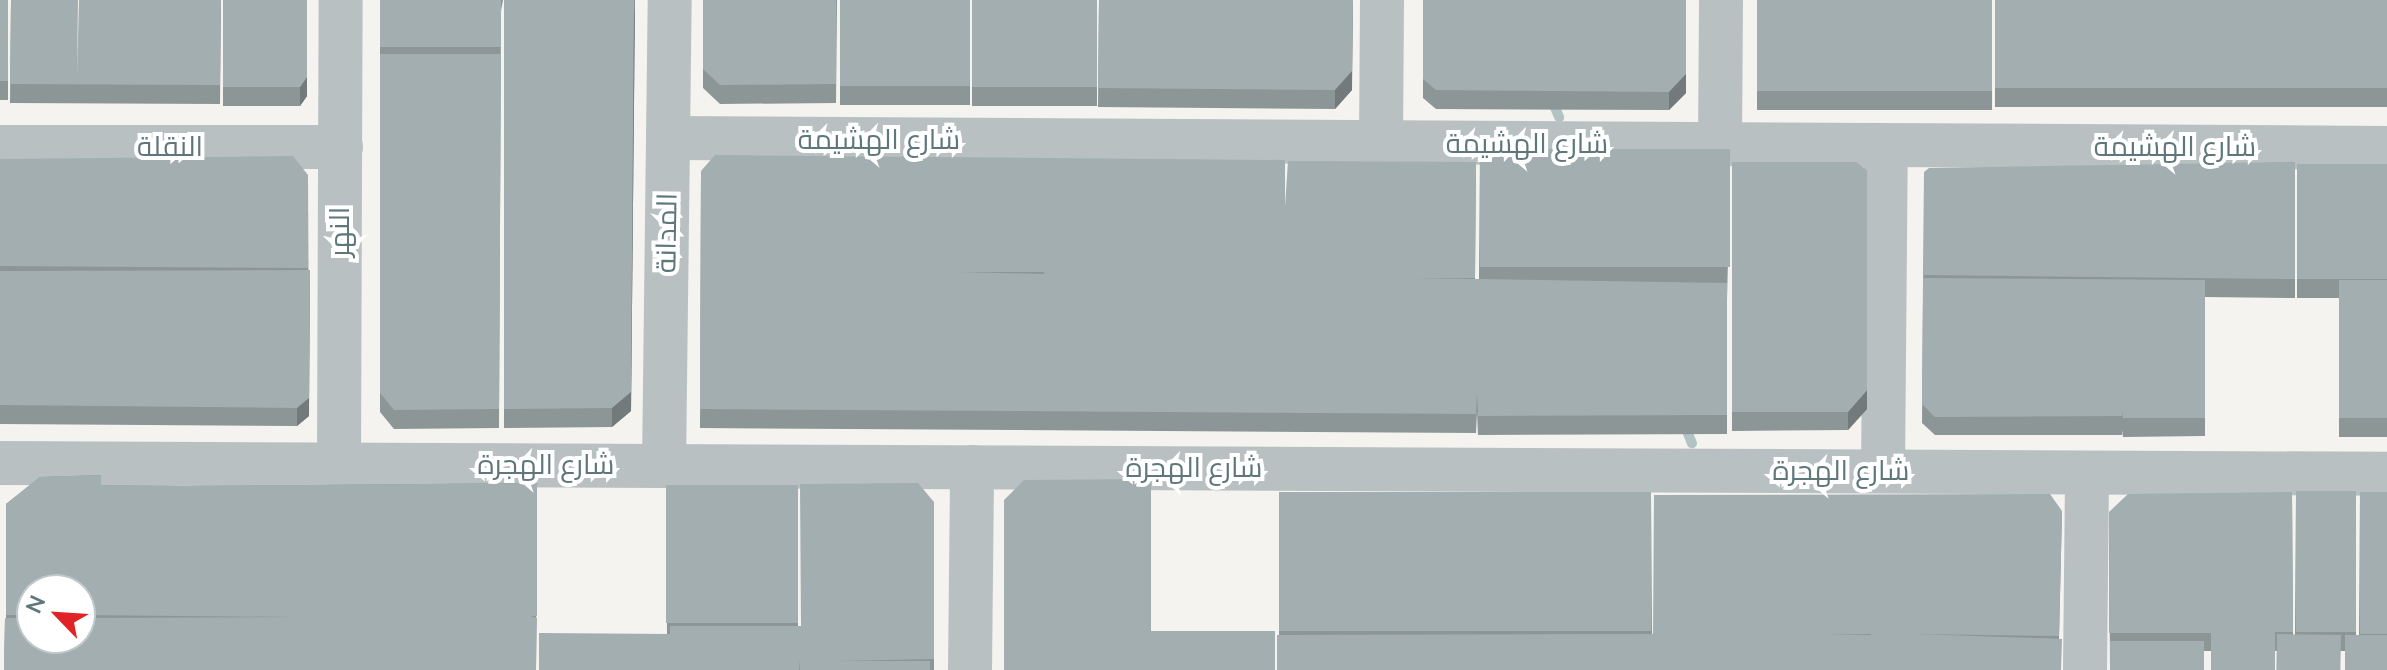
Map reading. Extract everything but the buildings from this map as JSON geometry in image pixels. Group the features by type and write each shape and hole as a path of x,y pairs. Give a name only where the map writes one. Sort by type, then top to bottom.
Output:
{"street":[{"name":"النهر","path":"339,464 341,0"},
{"name":"المدانة","path":"664,466 670,0"},
{"path":"1381,143 1382,0"},
{"path":"1720,145 1721,0"},
{"name":"شارع الهشيمة","path":"668,138 2387,148"},
{"path":"1883,471 1886,146"},
{"name":"النقلة","path":"0,147 341,147"},
{"name":"شارع الهجرة","path":"0,463 2387,474"},
{"path":"970,670 972,467"},
{"path":"2085,670 2087,473"}],"waterway":[{"path":"1551,98 1559,117"},
{"path":"1683,421 1692,443"}]}
